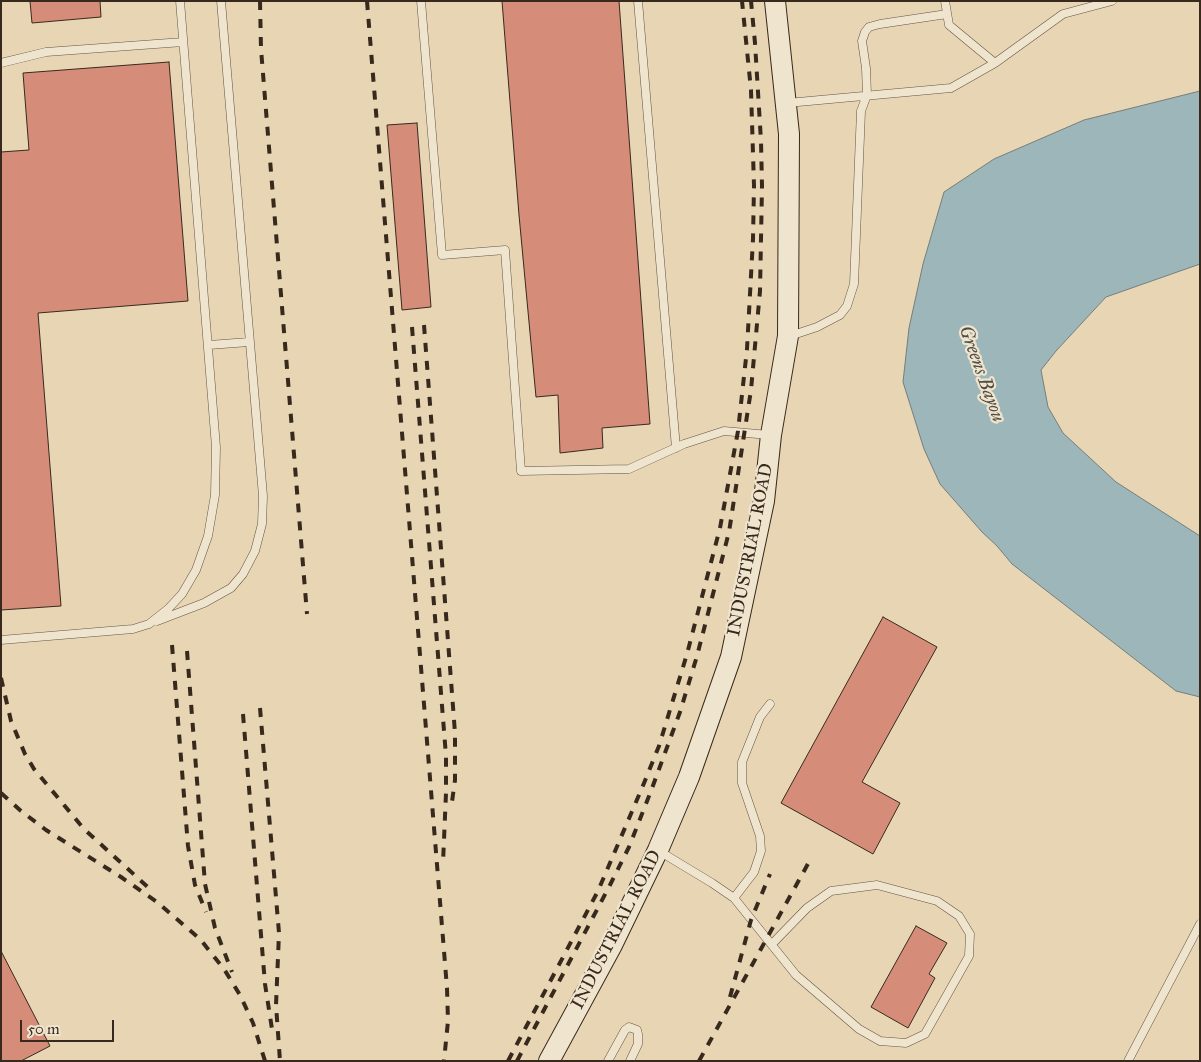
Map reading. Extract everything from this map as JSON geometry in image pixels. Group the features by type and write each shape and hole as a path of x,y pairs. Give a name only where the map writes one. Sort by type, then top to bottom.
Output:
{"street":[{"name":"INDUSTRIAL ROAD","path":"549,1061 612,944 658,850 689,777 730,657 764,501 771,435 788,336 789,134 775,1"}],"lane":[{"path":"149,624 168,609 182,594 196,570 208,536 215,495 216,447 180,1"},
{"path":"1,640 134,629 149,624 204,603 231,588 243,574 255,551 262,524 263,496 220,1"},
{"path":"421,1 442,255 505,250 521,472 629,469 676,448 724,431 771,435"},
{"path":"638,1 676,448"},
{"path":"945,1 948,25 995,63"},
{"path":"787,103 951,88 995,63 1063,14 1112,1"},
{"path":"788,336 827,322 840,315 847,306 854,284 861,111 867,95 862,41 869,27 947,14"},
{"path":"1,64 46,52 183,42"},
{"path":"208,345 249,342"},
{"path":"734,898 754,872 761,851 760,836 742,782 742,762 760,717 770,704"},
{"path":"658,850 712,882 734,898 796,975 859,1029 880,1041 906,1043 925,1034 969,956 970,934 959,916 937,901 877,885 831,891 807,908 772,944"},
{"path":"1128,1061 1200,924"},
{"path":"608,1061 625,1030 629,1027 637,1030 638,1034 638,1044 630,1061"}],"water":[{"name":"Greens Bayou","path":"1200,91 1200,264 1106,297 1041,370 1048,407 1063,433 1116,482 1200,536 1200,697 1176,691 1012,564 940,484 924,449 903,382 909,328 923,264 944,192 994,159 1084,120"}],"building":[{"path":"30,1 100,1 101,17 32,23"},
{"path":"502,1 619,1 650,424 602,428 603,448 560,453 558,395 536,397"},
{"path":"169,62 188,301 38,313 61,606 1,610 1,152 29,150 23,73"},
{"path":"417,123 431,307 402,310 387,125"},
{"path":"883,617 937,647 862,782 900,803 873,854 781,803"},
{"path":"916,926 947,943 929,974 935,978 908,1028 871,1007"},
{"path":"1,951 50,1046 21,1061 1,1061"}],"railway":[{"path":"260,1 261,49 307,614"},
{"path":"367,1 447,988 448,1021 444,1061"},
{"path":"508,1061 598,891 659,746 687,654 720,528 738,431 747,349 753,239 754,186 751,90 742,1"},
{"path":"517,1061 629,847 680,712 697,656 729,532 751,390 760,291 761,141 751,1"},
{"path":"424,325 455,733 455,780 451,809"},
{"path":"412,327 446,756 443,863"},
{"path":"172,645 188,846 195,885 206,912"},
{"path":"187,651 205,884 215,928 232,972"},
{"path":"1,678 11,721 25,754 34,769 84,829 151,890"},
{"path":"260,708 279,933 276,1005 280,1061"},
{"path":"243,714 265,984 272,1029"},
{"path":"1,793 46,830 157,902 200,939 224,969 240,995 253,1023 265,1061"},
{"path":"699,1061 809,862"},
{"path":"730,997 751,920 770,874"}]}
